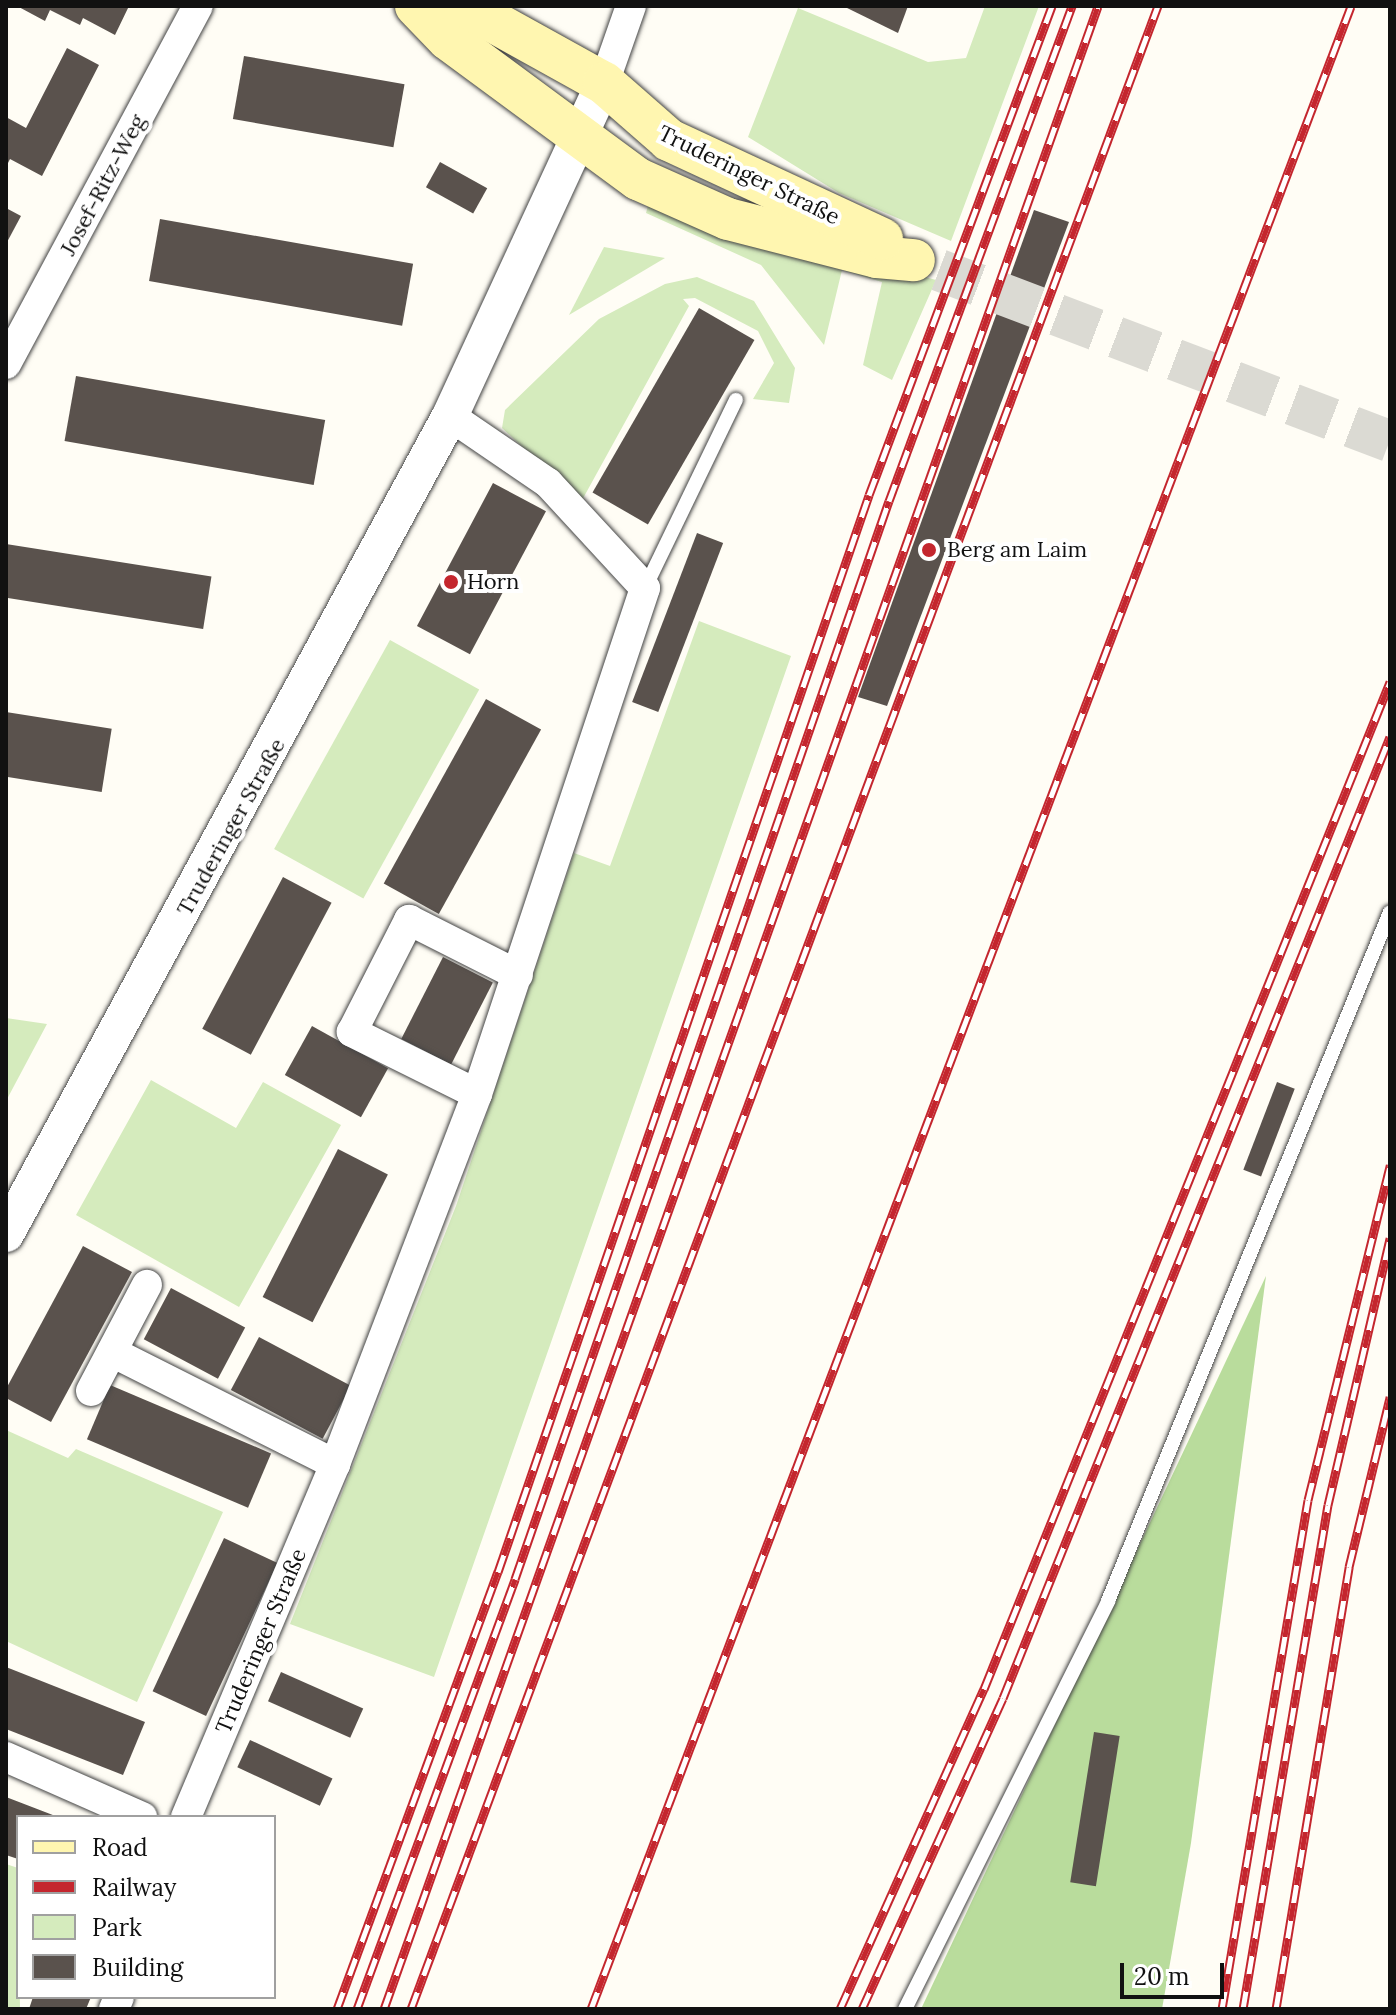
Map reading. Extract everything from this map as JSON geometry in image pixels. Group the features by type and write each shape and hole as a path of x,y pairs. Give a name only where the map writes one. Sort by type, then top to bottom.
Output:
{"main road":[{"path":"416,6 448,39 578,138"},
{"path":"465,6 604,83"},
{"name":"Truderinger Straße","path":"578,138 638,179 728,219 877,257 927,265 669,140 604,83"}],"street":[{"name":"Josef-Ritz-Weg","path":"6,364 198,6"},
{"path":"604,83 631,6"},
{"name":"Truderinger Straße","path":"6,1234 450,416 604,83"},
{"path":"450,416 548,483 645,588"},
{"name":"Truderinger Straße","path":"187,1815 335,1464 477,1094 645,588"},
{"path":"477,1094 352,1032 409,920 518,975"},
{"path":"91,1391 147,1285"},
{"path":"112,1352 335,1464"},
{"path":"6,1757 137,1815"}],"lane":[{"name":"Truderinger Straße","path":"645,588 736,400"},
{"path":"905,2009 1108,1601 1390,912"}],"green space":[{"path":"985,6 1039,6 951,241 839,193 748,137 798,8 928,62 966,58"},
{"path":"649,202 936,280 892,380 863,365 882,282 842,270 824,345 761,265 646,213"},
{"path":"604,247 665,258 569,315"},
{"path":"697,277 754,301 795,368 789,403 753,399 774,363 758,331 695,298 683,299 689,306 581,502 502,428 505,410 599,319 665,284"},
{"path":"699,621 791,656 434,1677 290,1624 456,1206 574,853 610,866"},
{"path":"390,640 479,689 363,898 274,849"},
{"path":"6,1018 47,1024 6,1101"},
{"path":"151,1080 236,1128 263,1082 341,1125 239,1307 76,1215"},
{"path":"1266,1276 1191,1843 1162,2009 921,2009"},
{"path":"6,1430 68,1458 76,1449 223,1512 137,1702 6,1641"},
{"path":"6,1864 16,1867 16,1999 20,1999 20,2009 6,2009"}],"building":[{"path":"17,6 129,6 115,35 83,18 80,25 50,10 45,21"},
{"path":"843,6 908,6 898,33"},
{"path":"67,48 99,65 42,176 10,159 6,167 6,117 26,128"},
{"path":"244,56 405,84 393,147 233,119"},
{"path":"440,162 487,188 473,214 426,187"},
{"path":"6,208 21,216 6,244"},
{"path":"1034,210 1069,222 887,706 858,697"},
{"path":"160,219 413,264 402,326 149,281"},
{"path":"699,308 754,340 648,524 592,492"},
{"path":"76,376 325,420 314,485 65,441"},
{"path":"493,483 546,511 470,654 417,626"},
{"path":"697,533 723,543 658,712 632,702"},
{"path":"6,544 211,577 203,629 6,598"},
{"path":"486,699 541,730 439,914 384,884"},
{"path":"6,712 112,729 102,792 6,777"},
{"path":"283,877 332,903 251,1055 202,1029"},
{"path":"443,957 493,982 451,1064 401,1039"},
{"path":"312,1026 388,1068 361,1117 285,1075"},
{"path":"1277,1082 1295,1089 1261,1177 1243,1170"},
{"path":"338,1149 388,1174 313,1322 263,1297"},
{"path":"83,1246 132,1272 51,1422 6,1398 6,1389"},
{"path":"171,1288 245,1327 218,1379 144,1339"},
{"path":"259,1337 351,1386 323,1439 231,1390"},
{"path":"110,1385 271,1453 248,1508 87,1439"},
{"path":"224,1538 277,1563 206,1716 153,1691"},
{"path":"6,1667 145,1722 123,1775 6,1729"},
{"path":"281,1672 363,1709 350,1738 268,1701"},
{"path":"1094,1732 1120,1736 1096,1886 1070,1882"},
{"path":"250,1740 332,1778 320,1806 237,1767"},
{"path":"6,1797 53,1815 16,1815 16,1858 6,1855"},
{"path":"32,1999 90,1999 86,2009 29,2009"}],"tunnel":[{"path":"939,270 1390,441"}],"railway":[{"path":"337,2009 498,1572 869,495 1052,6"},
{"path":"357,2009 515,1579 889,501 1072,6"},
{"path":"384,2009 1098,6"},
{"path":"411,2009 1158,6"},
{"path":"591,2009 1351,6"},
{"path":"840,2009 984,1689 1390,682"},
{"path":"862,2009 1003,1698 1390,737"},
{"path":"1222,2009 1308,1500 1390,1165"},
{"path":"1243,2009 1328,1505 1390,1238"},
{"path":"1276,2009 1349,1567 1390,1397"}],"place":[{"name":"Berg am Laim","path":"929,550"},
{"name":"Horn","path":"451,582"}]}
